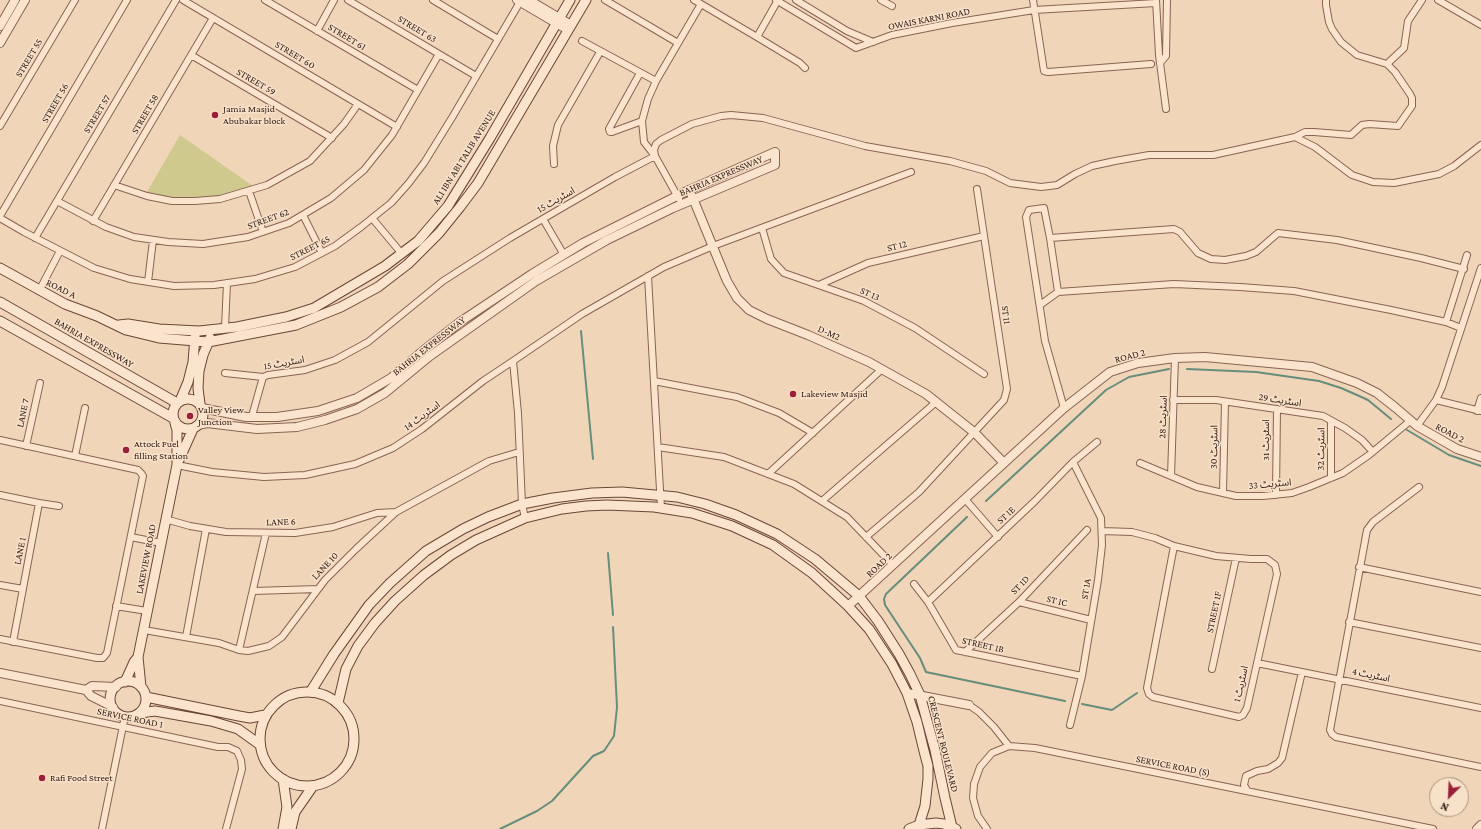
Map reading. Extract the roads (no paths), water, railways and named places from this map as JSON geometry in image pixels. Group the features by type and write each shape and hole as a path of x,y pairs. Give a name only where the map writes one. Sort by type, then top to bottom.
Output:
{"main road":[{"name":"ALI IBN ABI TALIB AVENUE","path":"116,325 128,324 159,329 196,330 225,328 274,320 314,308 385,266 402,254 418,241 448,206 490,138 570,0"},
{"path":"116,325 126,330 159,338 208,342 296,325 341,307 378,287 408,264 439,232 478,183 586,0"},
{"name":"ROAD A","path":"0,268 39,291 65,304 116,325"},
{"name":"BAHRIA EXPRESSWAY","path":"0,302 179,402"},
{"path":"0,322 174,420 183,428 195,427"},
{"path":"176,465 195,427 202,420 203,414 198,388 199,371 203,355 214,329"},
{"path":"176,465 177,430 173,410 179,402 188,382 193,362 196,330"},
{"path":"179,402 189,399 201,406"},
{"name":"LAKEVIEW ROAD","path":"138,657 176,465"},
{"name":"CRESCENT BOULEVARD","path":"311,691 334,654 369,605 407,567 426,552 463,529 488,517 522,504 592,493 622,492 661,495 704,504 756,523 777,534 832,572 859,596 878,621 899,654 920,695 935,750 944,798 954,828"},
{"name":"CRESCENT BOULEVARD","path":"338,703 346,669 355,652 375,623 395,600 424,575 451,555 476,540 525,518 586,506 607,505 661,508 692,513 732,526 773,545 812,574 848,606 869,629 892,664 907,693 917,722 928,766 927,794 919,825"},
{"path":"125,682 134,662 138,657"},
{"path":"138,657 141,687 146,697 145,706 140,713"},
{"path":"141,687 135,683 125,682 116,687 112,692 111,698 113,707 118,713 125,716 133,716 140,713 155,711 211,721 238,730 260,744"},
{"path":"311,691 330,697 346,712 352,723 354,747 344,768 335,777 325,783 313,786 297,785 283,779 271,770 267,764 261,751 260,729 265,715 284,697 297,692 311,691"},
{"path":"146,697 250,718 265,715"},
{"path":"283,779 287,806 283,829"},
{"path":"291,829 295,812 313,786"},
{"path":"909,829 919,825 936,823 954,828"}],"street":[{"path":"0,26 15,0"},
{"path":"0,43 25,0"},
{"name":"STREET 55","path":"0,126 75,0"},
{"name":"STREET 56","path":"0,217 127,0"},
{"name":"STREET 57","path":"35,238 176,0"},
{"name":"STREET 60","path":"183,0 397,127"},
{"name":"STREET 61","path":"265,0 418,90"},
{"path":"317,31 334,0"},
{"name":"STREET 63","path":"348,0 476,76"},
{"path":"433,0 498,39"},
{"path":"529,0 569,28"},
{"path":"605,0 678,43"},
{"path":"694,0 800,62 805,68"},
{"path":"757,37 777,0"},
{"name":"OWAIS KARNI ROAD","path":"777,0 856,48 892,35 952,23 1034,10 1156,2"},
{"path":"796,0 863,39 873,42"},
{"path":"881,0 892,6"},
{"path":"1033,0 1044,70 1048,72 1151,64"},
{"path":"1160,63 1166,56 1169,0"},
{"path":"655,156 654,150 656,144 661,140 692,124 711,118 731,115 763,118 819,132 865,146 950,161 986,171 1010,183 1041,187 1057,185 1092,166 1150,155 1213,155 1295,137 1305,132 1351,135 1362,125 1398,126 1412,106 1412,98 1388,64 1357,55 1341,42 1329,22 1326,0"},
{"path":"1388,64 1404,48 1408,21 1422,0"},
{"path":"1438,0 1481,25"},
{"path":"518,1 558,21"},
{"name":"STREET 65","path":"0,217 35,238 94,268 130,279 174,286 214,285 255,279 296,267 335,246 391,203 408,184 424,164 498,39 518,1"},
{"path":"1156,2 1160,63 1166,109"},
{"path":"682,205 655,156 644,142 642,121 648,99 656,82 702,4"},
{"name":"STREET 58","path":"94,221 213,18"},
{"path":"582,41 656,82"},
{"path":"554,164 553,146 558,125 600,52"},
{"name":"STREET 62","path":"57,201 106,227 134,237 168,242 203,244 248,237 289,223 331,198 364,170 392,135 439,54"},
{"name":"STREET 59","path":"191,55 332,138"},
{"path":"640,73 609,130 612,132 642,121"},
{"path":"114,185 147,196 172,201 195,201 220,199 267,185 310,161 344,124 358,104"},
{"path":"1295,137 1315,147 1352,175 1384,184 1402,182 1439,174 1454,166 1481,145"},
{"name":"BAHRIA EXPRESSWAY","path":"195,427 207,423 257,429 297,427 326,420 358,409 385,393 430,356 536,281 607,240 694,199 775,165 775,152 689,190 583,243 532,274 460,322 391,378 357,398 318,411 277,417 246,417 201,406"},
{"name":"اسٹریٹ 15","path":"225,372 263,377 305,370 335,360 368,342 443,281 543,219 615,177 655,156"},
{"name":"اسٹریٹ 14","path":"176,465 212,472 264,477 305,474 354,464 393,448 422,429 483,381 513,360 582,314 664,267 713,246 911,172"},
{"name":"ST 11","path":"866,537 920,492 1004,400 1007,389 977,189"},
{"path":"248,190 263,232"},
{"name":"D-M2","path":"689,190 694,199 726,281 749,310 767,320 808,335 869,362 926,394 975,433 1004,463"},
{"path":"1058,292 1044,208 1029,210 1026,217 1045,341 1064,408"},
{"path":"303,215 322,253"},
{"path":"372,218 402,254"},
{"path":"543,219 564,255"},
{"name":"ST 13","path":"762,228 771,259 784,272 864,302 915,328 984,374"},
{"path":"1050,238 1174,229 1180,232 1198,253 1211,259 1225,260 1246,256 1256,252 1278,233 1337,240 1464,269"},
{"name":"ST 12","path":"819,285 868,263 984,236"},
{"path":"148,282 153,240"},
{"path":"39,291 60,251"},
{"path":"1446,322 1464,269 1467,255"},
{"name":"اسٹریٹ 33","path":"1140,463 1197,487 1236,496 1264,496 1292,493 1343,472 1414,424 1436,400 1442,387 1480,276 1481,268"},
{"path":"648,276 661,508"},
{"path":"225,328 227,283"},
{"path":"1040,305 1058,292 1174,284 1240,287 1294,291 1392,310 1446,322 1461,328"},
{"name":"ROAD 2","path":"848,606 1064,408 1110,372 1138,363 1175,358 1227,359 1312,367 1356,383 1376,394 1396,408 1414,424 1457,449 1481,457"},
{"name":"اسٹریٹ 28","path":"1171,476 1175,358"},
{"path":"513,360 518,413 522,504 525,518"},
{"path":"768,474 882,369"},
{"path":"252,416 263,377"},
{"path":"654,381 737,397 778,413 813,433"},
{"name":"LANE 7","path":"26,446 40,383"},
{"path":"1436,400 1479,411 1481,398"},
{"name":"اسٹریٹ 29","path":"1173,400 1216,400 1323,416 1345,428 1362,440 1372,452"},
{"path":"822,501 935,402"},
{"name":"اسٹریٹ 30","path":"1223,493 1225,402"},
{"path":"74,456 85,408"},
{"name":"اسٹریٹ 31","path":"1276,409 1276,495"},
{"name":"اسٹریٹ 32","path":"1330,478 1331,421"},
{"path":"0,440 138,470 143,476 107,653 103,658 0,639"},
{"name":"ST 1E","path":"928,602 998,537 1073,462 1097,442"},
{"path":"658,447 724,457 794,484 847,517 893,565"},
{"name":"LANE 10","path":"144,630 219,643 239,650 248,651 269,646 282,637 325,580 396,512 489,461 519,452"},
{"name":"ST 1A","path":"1070,725 1082,676 1098,580 1102,531 1102,518 1073,462"},
{"path":"1419,487 1373,522 1367,530 1330,730 1336,737 1481,767"},
{"path":"0,495 59,506"},
{"path":"965,499 998,537"},
{"name":"LANE 1","path":"13,642 39,503"},
{"name":"LANE 6","path":"165,519 206,529 226,532 295,533 333,527 377,513 396,512"},
{"path":"186,637 206,529"},
{"name":"ST 1D","path":"965,652 1018,602 1087,530"},
{"name":"اسٹریٹ 1","path":"1102,531 1132,532 1155,538 1174,546 1216,556 1267,559 1276,565 1277,574 1247,708 1243,715 1239,717 1153,697 1149,694 1147,688 1174,546"},
{"path":"239,650 266,533"},
{"path":"131,537 161,543"},
{"name":"STREET 1F","path":"1212,669 1236,558"},
{"path":"1359,567 1481,592"},
{"name":"STREET 1B","path":"914,584 928,602 956,650 1082,676"},
{"path":"0,585 23,589"},
{"path":"253,591 318,589"},
{"name":"ST 1C","path":"1018,602 1091,620"},
{"path":"116,606 147,611"},
{"path":"1350,622 1481,648"},
{"name":"اسٹریٹ 4","path":"1257,663 1481,708"},
{"path":"1247,790 1244,785 1246,776 1257,770 1268,769 1278,763 1282,758 1302,672"},
{"path":"0,673 86,690 91,696 113,707"},
{"path":"86,690 92,686 116,687"},
{"path":"907,693 969,705 979,712 994,727 1009,746"},
{"name":"SERVICE ROAD 1","path":"0,701 218,747 228,747 237,751 241,760 242,769 226,829"},
{"path":"102,829 125,716"},
{"name":"SERVICE ROAD (S)","path":"987,829 978,816 973,798 974,784 980,767 992,753 1009,746 1035,748 1058,754 1247,790 1433,829"},
{"path":"1477,829 1481,824"}],"waterway":[{"path":"581,331 593,459"},
{"path":"986,501 1106,390 1129,377 1169,369"},
{"path":"1187,369 1256,372 1319,381 1341,388 1368,400 1391,419"},
{"path":"1407,430 1449,455 1481,466"},
{"path":"967,517 886,594 884,599 885,605 920,658 926,672 1065,701"},
{"path":"608,553 613,615"},
{"path":"500,829 537,811 552,801 593,756 604,751 614,736 617,707 613,627"},
{"path":"1082,704 1112,710 1137,693"}],"place":[{"name":"Jamia Masjid Abubakar block","path":"215,115"},
{"name":"Lakeview Masjid","path":"793,394"},
{"name":"Valley View Junction","path":"190,416"},
{"name":"Attock Fuel filling Station","path":"126,450"},
{"name":"Rafi Food Street","path":"42,778"}]}
